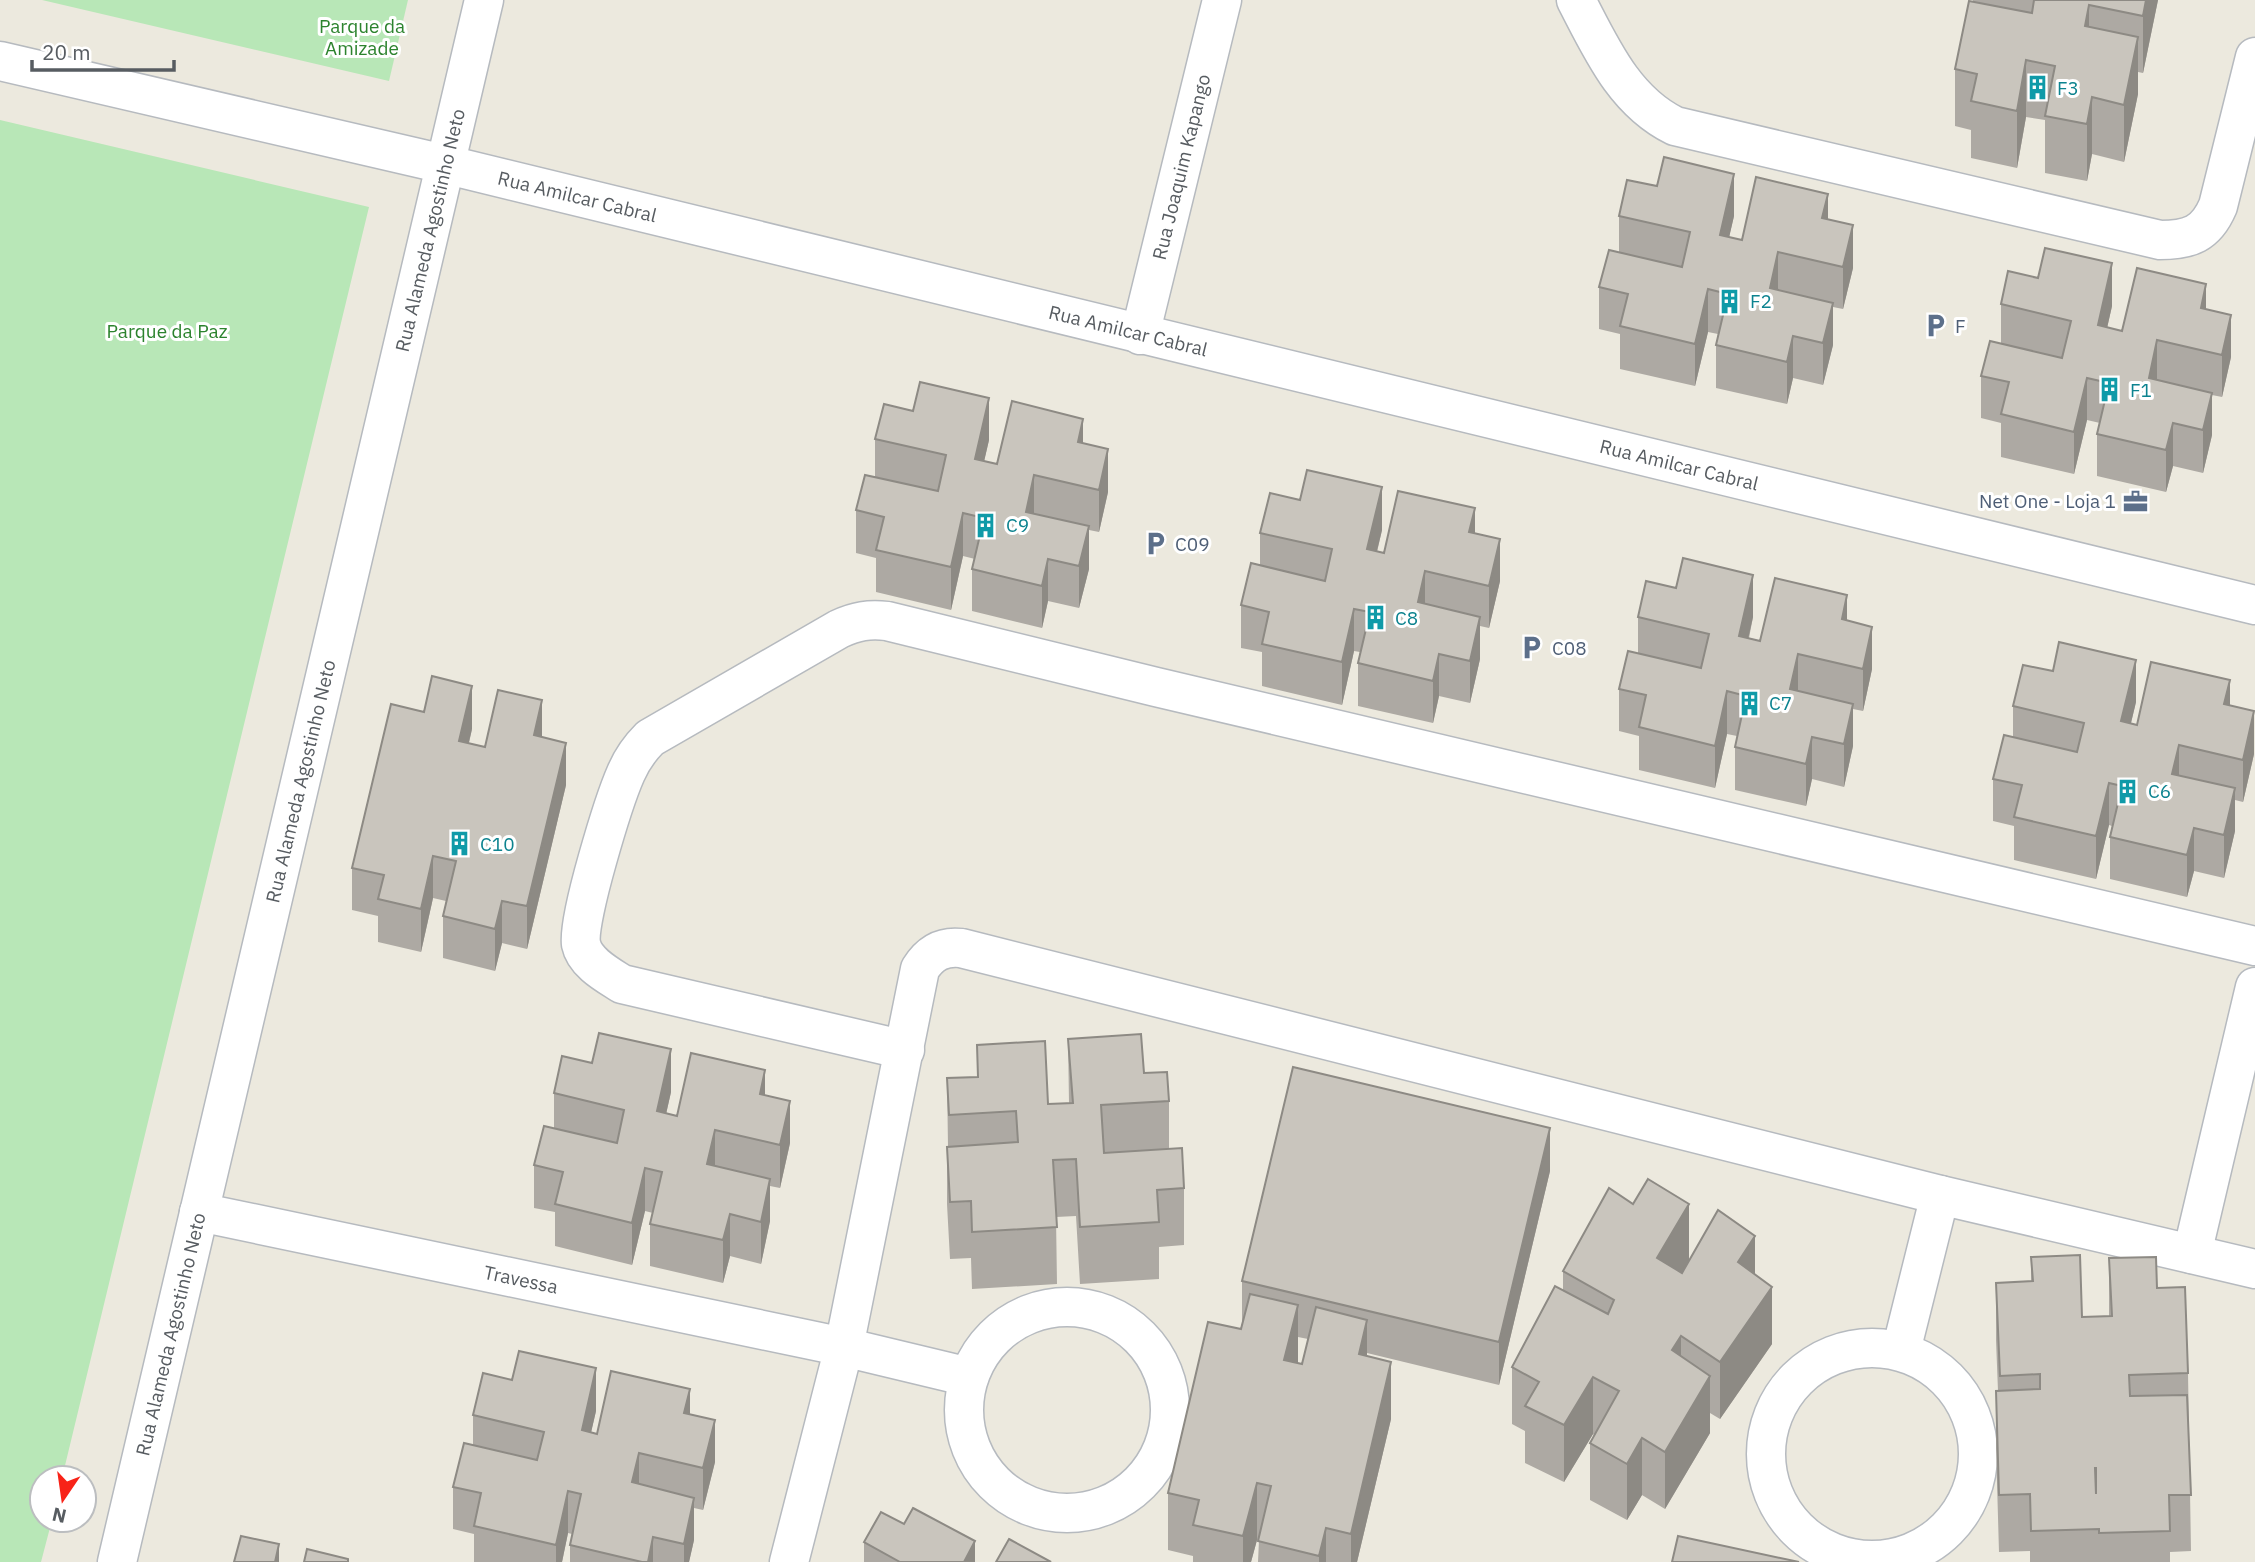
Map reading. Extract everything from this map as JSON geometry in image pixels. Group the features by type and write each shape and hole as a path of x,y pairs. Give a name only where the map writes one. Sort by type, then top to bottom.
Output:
{"street":[{"name":"Rua Alameda Agostinho Neto","path":"117,1562 484,0"},
{"name":"Rua Joaquim Kapango","path":"1140,335 1222,0"},
{"path":"1576,0 1624,85 1640,103 1659,118 1675,126 2161,240 2181,240 2211,222 2218,206 2255,57"},
{"name":"Rua Amilcar Cabral","path":"0,61 444,164 2255,605"},
{"path":"905,1051 622,984 598,970 581,946 582,921 618,792 636,752 650,738 839,629 853,622 870,619 2255,946"},
{"path":"789,1562 844,1347 920,969 928,956 949,947 1940,1195 2255,1269"},
{"path":"2192,1254 2255,987"},
{"path":"1901,1351 1940,1195"},
{"name":"Travessa","path":"198,1212 844,1347 969,1377"},
{"path":"1061,1308 1095,1311 1125,1325 1149,1348 1169,1391 1170,1426 1163,1451 1143,1481 1111,1505 1073,1514 1032,1507 999,1488 974,1455 964,1420 969,1377 977,1358 1000,1331 1030,1314 1061,1308"},
{"path":"1863,1348 1901,1351 1934,1366 1960,1393 1979,1440 1977,1476 1968,1502 1946,1531 1913,1553 1877,1560 1836,1554 1804,1536 1779,1505 1767,1470 1765,1450 1772,1414 1799,1376 1830,1355 1863,1348"}],"green space":[{"name":"Parque da Amizade","path":"42,0 408,0 389,81"},
{"name":"Parque da Paz","path":"0,120 369,207 65,1464 28,1464 28,1534 48,1534 41,1562 0,1562"}],"building":[{"path":"2034,0 2146,0 2143,16 2089,5 2085,26 2138,37 2124,105 2092,97 2087,124 2045,116 2055,66 2026,60 2017,111 1971,101 1977,74 1955,69 1969,1 2032,13"},
{"path":"1664,157 1734,174 1720,235 1742,240 1756,177 1828,194 1822,218 1853,225 1843,267 1778,252 1770,288 1833,303 1823,343 1793,336 1787,362 1716,345 1728,294 1708,289 1695,344 1620,326 1628,294 1599,287 1609,250 1682,267 1690,232 1619,216 1627,180 1657,186"},
{"path":"2045,248 2112,263 2098,325 2122,331 2137,268 2206,284 2201,308 2231,315 2222,355 2157,340 2149,378 2212,393 2203,430 2173,423 2166,450 2097,434 2109,383 2087,378 2074,432 2001,414 2009,382 1981,376 1990,341 2062,358 2071,321 2001,304 2008,271 2038,278"},
{"path":"920,382 989,398 975,459 997,464 1012,401 1083,419 1078,442 1108,449 1099,490 1034,475 1026,512 1089,526 1079,566 1048,559 1042,586 972,569 984,518 963,513 951,567 876,550 884,517 856,510 865,475 938,491 946,455 875,439 884,404 913,411"},
{"path":"1307,470 1382,487 1367,549 1384,553 1398,491 1475,508 1469,532 1500,539 1489,586 1425,571 1418,602 1480,617 1470,661 1439,654 1433,681 1358,663 1370,612 1354,609 1342,662 1262,644 1269,612 1241,605 1251,563 1325,581 1332,549 1260,533 1270,493 1300,500"},
{"path":"1683,558 1753,575 1739,636 1760,641 1775,578 1847,595 1842,619 1872,627 1863,669 1798,654 1790,689 1853,704 1844,744 1812,737 1806,764 1735,747 1746,696 1727,691 1715,746 1639,727 1646,695 1619,689 1628,651 1701,668 1709,634 1638,617 1646,581 1676,588"},
{"path":"2059,642 2136,660 2121,721 2137,725 2151,662 2230,680 2224,704 2254,711 2243,760 2179,745 2172,774 2235,788 2224,835 2194,828 2187,855 2110,837 2122,786 2109,783 2096,836 2014,817 2022,785 1993,779 2004,735 2077,752 2084,723 2013,706 2023,665 2053,671"},
{"name":"C10","path":"432,676 472,686 459,741 485,747 498,690 542,700 534,735 566,743 527,906 502,901 495,929 443,916 456,861 433,856 421,909 378,899 384,875 352,868 391,704 424,712"},
{"path":"599,1033 671,1049 657,1111 677,1116 691,1053 765,1070 760,1094 790,1101 780,1145 715,1130 707,1164 770,1179 761,1222 730,1214 723,1240 650,1224 662,1172 645,1168 632,1223 555,1204 563,1172 534,1165 544,1126 617,1143 624,1110 554,1093 562,1056 592,1063"},
{"path":"1141,1034 1144,1073 1167,1072 1169,1101 1101,1105 1104,1153 1182,1148 1184,1188 1157,1190 1159,1222 1080,1227 1076,1159 1053,1160 1057,1227 972,1232 971,1201 950,1202 947,1147 1018,1142 1016,1111 949,1115 947,1078 978,1077 977,1045 1045,1041 1048,1104 1073,1103 1068,1039"},
{"path":"1293,1067 1550,1128 1499,1342 1242,1281"},
{"path":"1648,1179 1689,1204 1657,1258 1682,1273 1718,1210 1755,1236 1738,1262 1772,1287 1720,1362 1681,1336 1672,1350 1710,1376 1665,1452 1642,1438 1627,1464 1590,1443 1619,1391 1593,1377 1564,1425 1525,1406 1539,1382 1512,1367 1555,1286 1608,1314 1614,1300 1563,1271 1609,1188 1633,1204"},
{"path":"2080,1255 2082,1317 2112,1316 2109,1258 2156,1257 2157,1288 2185,1287 2188,1373 2129,1375 2130,1396 2187,1395 2191,1495 2169,1495 2170,1531 2031,1531 2030,1494 1999,1495 1996,1391 2040,1389 2040,1374 2000,1376 1996,1283 2033,1281 2031,1257"},
{"path":"1250,1294 1298,1305 1284,1360 1302,1364 1316,1307 1367,1320 1359,1354 1391,1362 1351,1534 1326,1528 1319,1556 1258,1541 1271,1486 1257,1483 1243,1536 1193,1525 1199,1500 1168,1493 1208,1322 1241,1329"},
{"path":"519,1351 596,1368 582,1430 597,1434 611,1371 690,1389 684,1413 715,1420 703,1468 639,1453 632,1482 694,1498 684,1544 653,1537 648,1562 570,1545 581,1494 568,1491 556,1545 474,1526 481,1493 453,1487 464,1443 537,1460 544,1432 473,1415 483,1373 512,1380"},
{"path":"913,1508 975,1541 964,1562 900,1562 864,1542 881,1512 904,1524"},
{"path":"241,1536 279,1544 275,1562 234,1562"},
{"path":"1678,1536 1799,1562 1672,1562"},
{"path":"1009,1539 1051,1562 996,1562"},
{"path":"307,1549 348,1559 348,1562 304,1562"}],"place":[{"name":"F3","path":"2037,88"},
{"name":"F2","path":"1730,301"},
{"name":"F","path":"1935,326"},
{"name":"F1","path":"2110,390"},
{"name":"Net One - Loja 1","path":"2136,501"},
{"name":"C9","path":"986,525"},
{"name":"C09","path":"1155,544"},
{"name":"C8","path":"1375,618"},
{"name":"C08","path":"1532,648"},
{"name":"C7","path":"1749,703"},
{"name":"C6","path":"2128,791"},
{"name":"C10","path":"460,844"}]}
